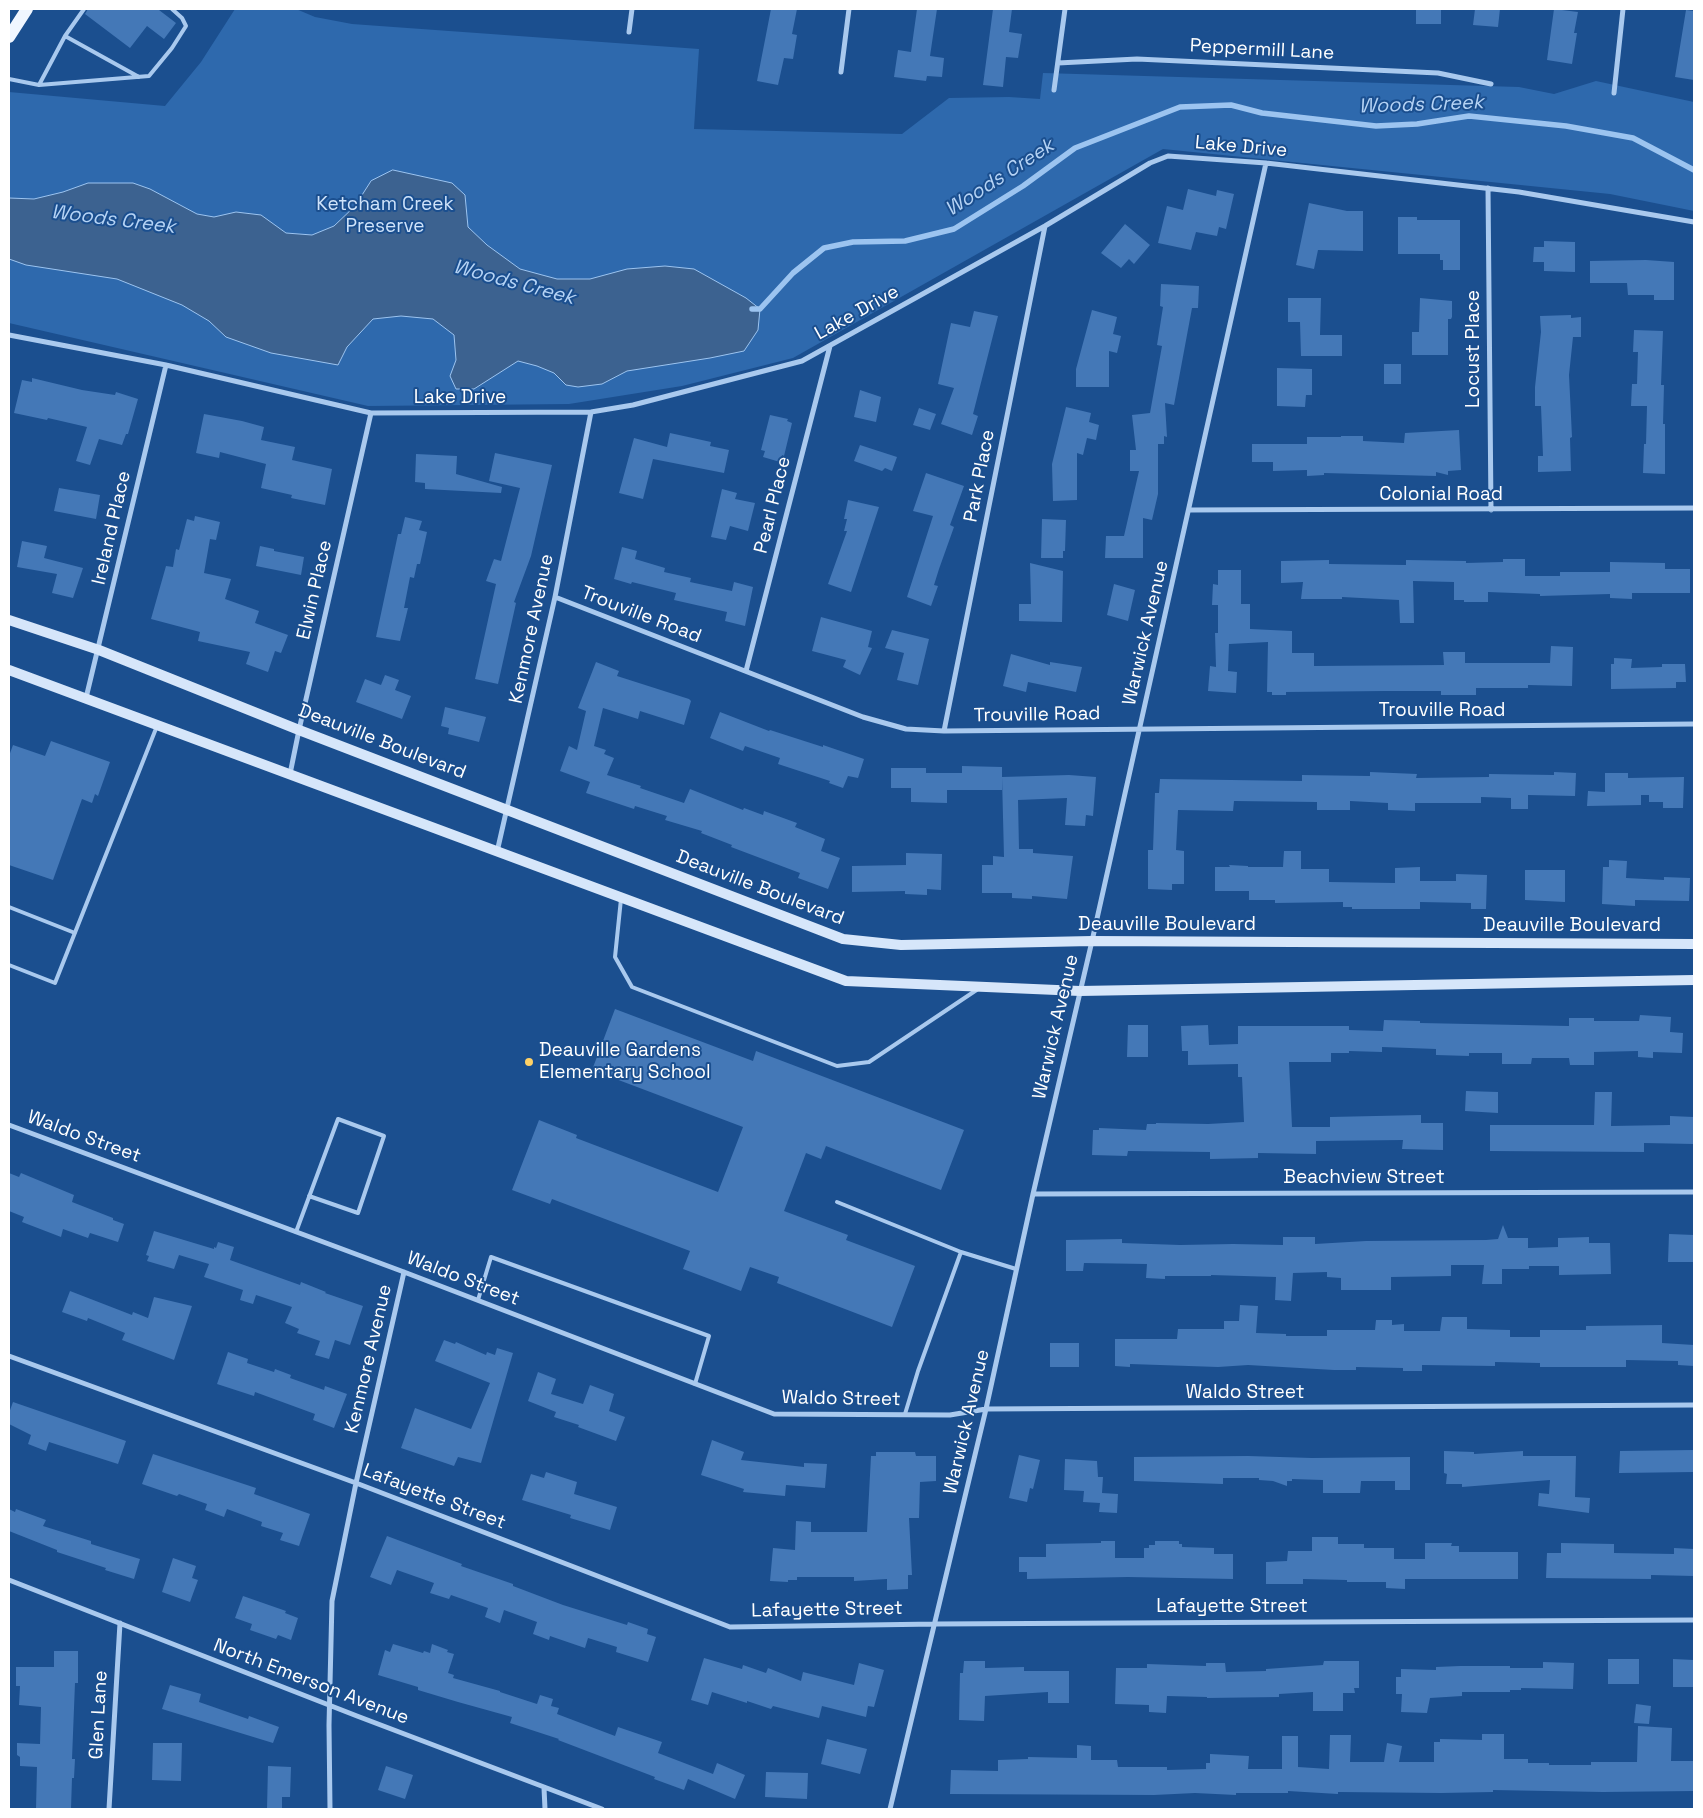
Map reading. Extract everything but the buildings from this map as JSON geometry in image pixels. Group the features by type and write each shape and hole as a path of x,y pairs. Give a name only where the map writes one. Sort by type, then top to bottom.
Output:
{"main road":[{"path":"9,36 27,9"}],"street":[{"path":"629,32 632,9"},
{"path":"841,72 849,9"},
{"path":"1054,90 1065,9"},
{"path":"1614,93 1624,9"},
{"name":"Peppermill Lane","path":"1058,63 1137,59 1419,72 1438,73 1491,84"},
{"name":"Lake Drive","path":"9,335 166,365 371,413 591,412 633,405 802,361 1045,226 1150,163 1168,156 1266,163 1488,188 1694,222"},
{"name":"Warwick Avenue","path":"890,1809 936,1624 986,1409 1266,163"},
{"name":"Locust Place","path":"1488,188 1491,510"},
{"name":"Park Place","path":"944,731 1045,226"},
{"name":"Pearl Place","path":"746,671 830,346"},
{"name":"Ireland Place","path":"86,698 166,365"},
{"name":"Kenmore Avenue","path":"497,852 555,597 591,412"},
{"name":"Elwin Place","path":"290,774 371,413"},
{"name":"Colonial Road","path":"1189,510 1694,508"},
{"name":"Trouville Road","path":"555,597 885,725 906,730 1694,724"},
{"name":"Deauville Boulevard","path":"9,620 98,650 299,730 843,939 901,945 1092,942 1694,944"},
{"path":"9,670 846,981 1080,991 1694,980"},
{"name":"Waldo Street","path":"9,1125 404,1272 774,1414 950,1414 986,1409 1694,1405"},
{"name":"Beachview Street","path":"1033,1194 1694,1192"},
{"name":"Kenmore Avenue","path":"330,1809 332,1601 356,1483 404,1272"},
{"name":"Lafayette Street","path":"9,1356 356,1483 730,1627 936,1624 1694,1620"},
{"name":"North Emerson Avenue","path":"9,1580 602,1809"},
{"name":"Glen Lane","path":"108,1809 120,1623"},
{"path":"544,1788 545,1809"}],"lane":[{"path":"40,85 65,36 84,9"},
{"path":"9,79 40,85 149,76 172,48 186,26 182,18 172,9"},
{"path":"65,36 139,77"},
{"path":"9,965 55,982 158,724"},
{"path":"621,896 615,957 632,987 837,1066 869,1062 980,988"},
{"path":"9,907 75,933"},
{"path":"296,1232 309,1196 338,1119 384,1136 358,1213 309,1196"},
{"path":"837,1202 961,1252 1016,1270"},
{"path":"905,1414 918,1370 961,1252"},
{"path":"478,1300 491,1257 708,1336 695,1384"}],"green space":[{"name":"Ketcham Creek Preserve","path":"235,9 296,9 315,17 352,24 699,49 694,129 902,134 949,98 1009,97 1040,99 1043,73 1519,87 1554,94 1596,81 1694,102 1694,211 1610,194 1163,149 793,358 682,386 569,404 368,406 9,323 9,92 165,106 201,62"}],"water":[{"path":"393,170 452,183 465,195 468,227 487,245 520,269 557,279 590,279 627,269 665,266 694,269 746,298 760,309 758,330 744,351 627,371 602,384 578,387 566,385 554,373 518,361 474,389 456,389 450,376 456,360 454,335 433,319 401,316 373,319 347,347 338,365 271,353 226,337 209,321 182,305 117,279 26,265 9,259 9,198 34,199 63,192 88,183 133,183 150,189 197,214 214,217 236,212 261,215 286,233 312,235 334,226 355,206 371,181"}],"waterway":[{"name":"Woods Creek","path":"752,309 760,309 793,273 824,248 853,242 905,241 954,229 1023,186 1075,148 1180,107 1231,105 1262,113 1376,126 1417,124 1469,116 1566,126 1633,138 1694,170"}],"place":[{"name":"Deauville Gardens Elementary School","path":"529,1062"}]}
